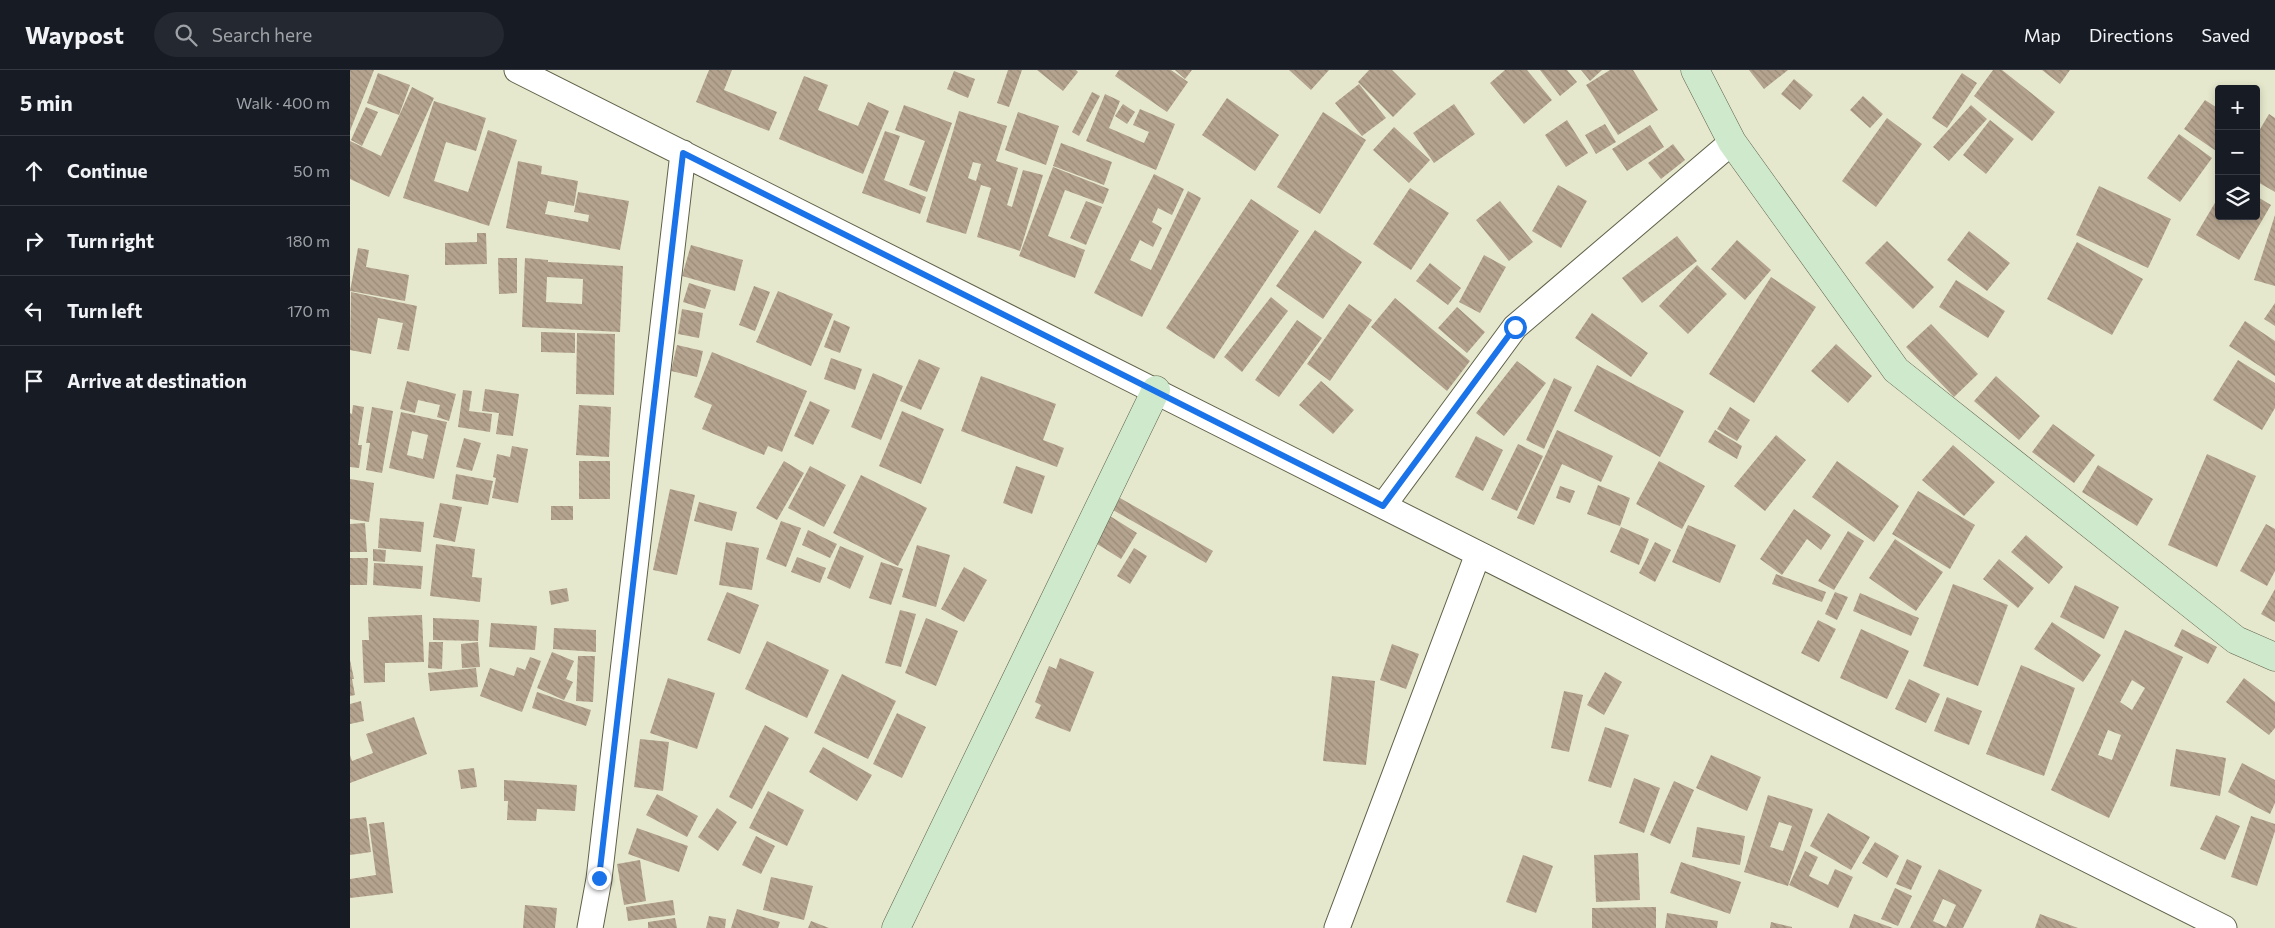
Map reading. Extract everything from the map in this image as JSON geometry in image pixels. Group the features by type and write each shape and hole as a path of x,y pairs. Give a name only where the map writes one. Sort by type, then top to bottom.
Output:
{"street":[{"path":"518,70 2224,928"},
{"path":"1695,70 1732,142 1896,370 2236,640 2275,657"},
{"path":"1383,506 1515,327 1732,142"},
{"path":"590,928 599,878 683,153"},
{"path":"896,928 1156,390"},
{"path":"1336,928 1478,554"}],"building":[{"path":"350,70 374,70 350,131"},
{"path":"709,70 732,70 724,90 777,112 769,131 696,102"},
{"path":"1008,70 1022,70 1009,107 997,103"},
{"path":"1037,70 1076,70 1078,72 1063,91"},
{"path":"1119,70 1171,70 1188,82 1167,112 1115,76"},
{"path":"1175,70 1192,70 1185,79"},
{"path":"1289,70 1329,70 1311,90"},
{"path":"1369,70 1392,70 1416,94 1393,117 1358,82"},
{"path":"1505,70 1527,70 1552,100 1524,124 1490,83"},
{"path":"1540,70 1567,70 1577,82 1560,96"},
{"path":"1581,70 1602,70 1590,81"},
{"path":"1610,70 1633,70 1658,110 1618,135 1586,85"},
{"path":"1749,70 1788,70 1764,89"},
{"path":"1993,70 2002,70 2055,112 2032,141 1974,96"},
{"path":"2042,70 2070,70 2060,84"},
{"path":"954,71 975,79 968,98 947,89"},
{"path":"378,73 410,85 399,115 367,103"},
{"path":"1962,73 1977,83 1947,128 1932,118"},
{"path":"804,76 828,85 818,110 858,126 868,102 889,111 863,174 779,139"},
{"path":"1794,79 1813,95 1800,110 1781,94"},
{"path":"1359,84 1386,118 1362,136 1335,103"},
{"path":"412,87 434,98 389,197 350,179 350,141 381,156"},
{"path":"1092,92 1100,96 1079,136 1072,132"},
{"path":"1105,94 1120,101 1109,128 1144,143 1149,132 1133,125 1140,109 1175,124 1156,170 1086,141"},
{"path":"1863,96 1883,114 1870,128 1850,110"},
{"path":"1227,98 1279,135 1255,171 1202,135"},
{"path":"2205,100 2215,106 2215,150 2184,129"},
{"path":"434,101 486,118 476,151 446,142 434,181 468,192 488,130 517,140 489,226 403,198"},
{"path":"1123,104 1135,112 1127,124 1115,116"},
{"path":"1454,104 1475,134 1434,163 1413,133"},
{"path":"904,105 952,123 927,192 909,185 925,141 895,130"},
{"path":"1971,105 1987,119 1949,161 1933,147"},
{"path":"366,107 378,112 362,146 351,140"},
{"path":"959,111 1007,126 996,161 1018,168 1007,205 1012,207 1023,170 1043,175 1020,251 977,237 991,188 981,185 966,234 926,222","holes":["973,162 981,164 976,181 968,178"]},
{"path":"1018,112 1059,126 1046,165 1005,150"},
{"path":"1323,112 1366,140 1320,214 1277,187"},
{"path":"2269,114 2275,118 2275,192 2260,183 2260,129"},
{"path":"1887,118 1922,144 1876,207 1842,181"},
{"path":"1567,120 1588,153 1566,167 1545,135"},
{"path":"1990,120 2014,139 1986,174 1963,155"},
{"path":"1605,124 1616,142 1596,154 1585,135"},
{"path":"1650,125 1664,147 1627,171 1612,149"},
{"path":"1394,127 1430,160 1409,183 1373,150"},
{"path":"885,131 900,136 884,180 926,197 920,214 862,193"},
{"path":"2179,134 2212,158 2180,202 2147,178"},
{"path":"1061,143 1112,162 1104,185 1053,166"},
{"path":"1673,144 1685,160 1661,179 1648,163"},
{"path":"518,161 542,166 541,174 578,181 574,206 548,201 545,214 588,222 589,215 574,212 578,192 629,201 620,250 506,228"},
{"path":"1053,167 1109,189 1103,204 1065,190 1048,236 1085,250 1075,278 1019,256"},
{"path":"1154,174 1184,189 1172,215 1158,208 1152,222 1162,228 1153,247 1140,240 1130,260 1151,270 1188,191 1201,198 1142,317 1094,293"},
{"path":"1558,185 1587,201 1561,248 1532,231"},
{"path":"2099,186 2171,219 2148,268 2076,235"},
{"path":"1410,188 1449,213 1411,270 1373,244"},
{"path":"2260,198 2271,205 2239,260 2196,235 2215,203 2215,220 2260,220"},
{"path":"1251,199 1299,231 1214,359 1166,328"},
{"path":"1086,201 1102,207 1086,245 1070,238"},
{"path":"1500,201 1533,242 1509,261 1476,220"},
{"path":"2275,215 2275,286 2254,280"},
{"path":"1315,230 1362,262 1323,319 1276,286"},
{"path":"1969,231 2010,263 1987,291 1947,260"},
{"path":"477,233 486,233 487,264 445,265 445,243 477,242"},
{"path":"1677,236 1697,261 1642,303 1622,278"},
{"path":"1737,240 1771,270 1745,300 1711,269"},
{"path":"1887,241 1934,287 1913,309 1865,263"},
{"path":"2077,242 2143,279 2112,335 2047,299"},
{"path":"691,245 743,260 735,291 682,276"},
{"path":"358,248 369,250 366,267 409,275 405,301 350,291"},
{"path":"1484,255 1506,267 1480,313 1459,302"},
{"path":"498,258 517,258 517,293 499,294"},
{"path":"525,258 548,260 548,262 623,266 620,332 522,327","holes":["547,277 583,279 582,304 546,302"]},
{"path":"1430,263 1461,288 1448,305 1416,281"},
{"path":"1697,265 1727,294 1688,334 1659,306"},
{"path":"1771,277 1816,307 1754,403 1709,374"},
{"path":"1956,280 2005,311 1988,338 1939,307"},
{"path":"689,283 711,290 705,309 683,302"},
{"path":"754,286 770,292 755,331 739,325"},
{"path":"778,291 833,314 811,366 756,342"},
{"path":"351,292 417,306 409,351 397,349 403,323 378,318 371,354 350,350"},
{"path":"1271,297 1288,311 1242,372 1224,357"},
{"path":"1395,298 1470,361 1447,391 1371,327"},
{"path":"2275,303 2275,326 2264,319"},
{"path":"1349,304 1372,320 1330,381 1307,364"},
{"path":"1457,307 1485,332 1467,353 1438,328"},
{"path":"682,309 703,313 699,338 678,334"},
{"path":"1592,313 1648,353 1631,377 1575,338"},
{"path":"834,320 850,327 840,353 824,347"},
{"path":"1297,320 1322,338 1279,397 1255,380"},
{"path":"2245,321 2275,341 2275,376 2229,346"},
{"path":"1931,324 1978,374 1954,397 1906,347"},
{"path":"541,332 575,333 575,353 541,352"},
{"path":"577,333 615,334 614,395 576,394"},
{"path":"1836,344 1872,376 1848,403 1811,371"},
{"path":"677,345 703,351 697,377 671,371"},
{"path":"712,352 807,391 782,452 768,446 764,455 702,429 712,405 694,397"},
{"path":"831,358 862,369 855,390 824,379"},
{"path":"919,359 940,368 921,410 900,401"},
{"path":"2238,360 2275,383 2275,408 2262,430 2213,400"},
{"path":"1517,361 1546,383 1504,436 1476,413"},
{"path":"1597,365 1684,411 1660,457 1574,411"},
{"path":"873,373 903,386 881,440 851,427"},
{"path":"981,376 1056,404 1043,440 1064,448 1057,467 961,431"},
{"path":"1996,376 2040,416 2019,440 1974,401"},
{"path":"1554,378 1572,387 1544,449 1526,440"},
{"path":"407,381 456,394 449,421 437,417 440,405 418,400 415,413 400,409"},
{"path":"1321,381 1354,410 1333,434 1299,405"},
{"path":"485,389 519,394 513,436 496,434 499,413 482,411"},
{"path":"463,390 472,391 469,411 492,414 490,432 458,427"},
{"path":"810,401 830,410 813,445 794,436"},
{"path":"353,405 364,407 358,445 362,445 359,468 350,467 350,413 352,414"},
{"path":"579,405 611,407 609,457 576,455"},
{"path":"372,407 393,411 382,473 366,470 370,443 366,443"},
{"path":"1730,407 1750,420 1737,441 1717,429"},
{"path":"902,411 944,429 921,484 879,466"},
{"path":"401,412 447,422 434,479 389,468","holes":["412,431 428,435 423,459 407,455"]},
{"path":"2053,424 2095,455 2074,483 2032,452"},
{"path":"1557,430 1613,456 1601,482 1562,464 1534,525 1517,518"},
{"path":"1715,430 1742,446 1737,459 1708,442"},
{"path":"1776,435 1806,460 1765,511 1734,486"},
{"path":"1476,436 1503,450 1483,491 1455,477"},
{"path":"464,438 481,443 472,471 456,467"},
{"path":"1518,444 1543,456 1517,511 1491,499"},
{"path":"1953,445 1995,482 1964,516 1922,480"},
{"path":"512,446 528,449 518,503 492,498 496,478 493,477 497,454 510,457"},
{"path":"2207,454 2256,476 2217,567 2168,545"},
{"path":"579,461 610,461 610,499 579,499"},
{"path":"784,461 804,473 777,520 756,508"},
{"path":"1659,461 1705,486 1682,529 1636,504"},
{"path":"1837,461 1899,506 1874,542 1812,497"},
{"path":"2098,465 2153,499 2137,526 2082,492"},
{"path":"810,466 846,485 824,527 788,508"},
{"path":"1016,466 1045,476 1032,514 1003,503"},
{"path":"456,474 493,481 488,505 452,499"},
{"path":"861,475 927,508 898,566 833,533"},
{"path":"350,479 374,483 369,522 350,519"},
{"path":"1598,485 1630,498 1620,526 1587,514"},
{"path":"1560,486 1575,491 1570,503 1556,498"},
{"path":"670,489 695,495 677,575 653,570"},
{"path":"1918,491 1975,525 1950,569 1892,534"},
{"path":"1120,498 1213,551 1206,563 1113,510"},
{"path":"699,502 737,512 732,531 694,521"},
{"path":"440,503 462,507 455,542 433,537"},
{"path":"551,506 573,506 573,520 551,520"},
{"path":"1794,509 1831,535 1821,550 1807,539 1782,575 1760,559"},
{"path":"1110,516 1137,533 1121,559 1094,542"},
{"path":"380,518 424,522 421,552 378,548"},
{"path":"781,521 801,528 786,567 766,559"},
{"path":"365,523 367,552 350,552 350,524"},
{"path":"2266,524 2275,529 2275,571 2267,586 2240,571"},
{"path":"1688,525 1736,545 1720,583 1672,562"},
{"path":"1621,527 1649,539 1639,565 1610,552"},
{"path":"808,530 837,544 830,558 802,545"},
{"path":"1848,531 1864,541 1834,590 1818,581"},
{"path":"2026,535 2063,567 2049,584 2011,552"},
{"path":"1895,539 1943,572 1916,611 1869,578"},
{"path":"726,542 759,548 752,590 719,585"},
{"path":"1655,542 1671,550 1655,582 1639,573"},
{"path":"436,544 475,549 472,577 482,578 480,602 430,596"},
{"path":"917,545 950,555 936,607 902,597"},
{"path":"840,546 864,556 850,589 827,578"},
{"path":"1134,548 1147,556 1130,584 1117,576"},
{"path":"373,549 386,550 385,562 373,561"},
{"path":"797,557 826,568 820,583 791,572"},
{"path":"350,558 368,558 367,585 350,585"},
{"path":"1999,559 2034,588 2018,608 1983,579"},
{"path":"881,562 903,569 891,605 869,598"},
{"path":"374,563 423,566 421,589 373,585"},
{"path":"964,567 987,580 964,622 941,609"},
{"path":"1776,574 1826,592 1822,602 1772,584"},
{"path":"1953,584 2008,605 1978,686 1923,666"},
{"path":"2075,585 2119,607 2104,639 2060,617"},
{"path":"567,588 569,601 551,605 549,591"},
{"path":"2275,589 2275,622 2261,614"},
{"path":"727,592 759,605 740,654 707,640"},
{"path":"1835,592 1848,597 1837,620 1825,614"},
{"path":"1860,593 1919,618 1911,636 1853,611"},
{"path":"900,610 916,614 901,667 885,663"},
{"path":"422,615 424,662 385,663 385,682 364,683 362,640 369,640 368,617"},
{"path":"433,618 479,620 478,641 433,640"},
{"path":"926,618 958,631 936,686 905,673"},
{"path":"1818,620 1836,629 1819,662 1801,653"},
{"path":"2052,622 2101,655 2083,682 2034,649"},
{"path":"491,623 537,626 535,650 489,647"},
{"path":"554,628 596,630 596,652 553,649"},
{"path":"1861,629 1909,651 1887,699 1840,678"},
{"path":"2182,629 2217,647 2208,664 2174,646"},
{"path":"2125,630 2183,657 2109,818 2051,790","holes":["2132,680 2145,688 2132,710 2120,702","2108,730 2121,735 2112,760 2098,755"]},
{"path":"767,641 829,670 807,718 745,689"},
{"path":"429,642 443,642 442,669 428,668"},
{"path":"478,642 480,667 462,668 461,644"},
{"path":"1392,644 1419,654 1406,689 1380,680"},
{"path":"552,652 574,661 566,679 573,682 564,700 537,688"},
{"path":"578,656 595,656 593,702 576,701"},
{"path":"530,657 541,661 522,712 480,696 490,668 514,676 517,667 525,670"},
{"path":"1060,658 1094,672 1070,732 1035,718 1041,705 1035,702 1049,666 1056,669"},
{"path":"350,660 355,695 350,696"},
{"path":"2021,665 2075,688 2044,776 1986,754"},
{"path":"476,668 478,687 430,691 428,673"},
{"path":"1605,672 1622,682 1604,715 1587,705"},
{"path":"842,674 896,701 868,759 814,733"},
{"path":"1332,676 1375,681 1366,765 1323,761"},
{"path":"668,678 715,693 697,749 650,733"},
{"path":"2244,678 2275,702 2275,728 2269,735 2226,702"},
{"path":"1909,679 1940,694 1926,723 1895,709"},
{"path":"1564,691 1583,695 1569,752 1551,748"},
{"path":"537,692 591,710 586,726 532,708"},
{"path":"1947,697 1982,711 1969,745 1934,731"},
{"path":"361,701 364,721 350,724 350,704"},
{"path":"897,713 926,727 902,778 873,764"},
{"path":"414,717 427,754 350,783 350,755 352,761 373,753 366,734"},
{"path":"765,725 789,738 752,809 729,797"},
{"path":"1605,727 1629,735 1611,788 1588,781"},
{"path":"640,739 669,742 663,791 634,787"},
{"path":"823,747 872,775 857,801 809,772"},
{"path":"2176,749 2226,758 2220,796 2170,786"},
{"path":"1711,755 1761,777 1747,811 1696,788"},
{"path":"2242,763 2275,780 2275,803 2270,814 2228,792"},
{"path":"474,768 477,787 461,789 458,770"},
{"path":"1634,778 1660,788 1644,833 1619,823"},
{"path":"504,780 577,785 575,811 537,809 536,821 507,820 508,801 504,801"},
{"path":"1674,781 1694,790 1670,844 1650,835"},
{"path":"768,791 804,810 787,846 749,828"},
{"path":"657,794 698,816 687,837 646,815"},
{"path":"1768,795 1813,809 1788,886 1744,872","holes":["1779,822 1792,826 1783,851 1770,847"]},
{"path":"717,808 737,822 718,851 698,837"},
{"path":"1828,813 1870,837 1851,870 1810,846"},
{"path":"2216,815 2240,826 2225,860 2200,849"},
{"path":"2251,816 2275,824 2275,831 2257,886 2231,877"},
{"path":"366,817 371,852 350,855 350,819"},
{"path":"384,822 393,893 350,898 350,879 376,875 369,824"},
{"path":"1697,827 1745,836 1740,865 1692,857"},
{"path":"637,828 688,846 679,872 628,854"},
{"path":"756,836 775,846 761,874 742,865"},
{"path":"1875,842 1899,856 1887,878 1862,863"},
{"path":"1805,851 1818,857 1809,876 1828,885 1835,869 1853,877 1838,908 1789,885"},
{"path":"1638,853 1640,900 1596,902 1594,855"},
{"path":"1523,855 1553,866 1536,913 1506,902"},
{"path":"1907,859 1922,866 1911,890 1896,884"},
{"path":"640,860 646,901 624,905 617,864"},
{"path":"1681,862 1741,882 1730,914 1670,893"},
{"path":"1939,869 1982,890 1963,928 1910,928","holes":["1943,899 1956,905 1946,927 1933,921"]},
{"path":"771,877 813,886 804,920 763,910"},
{"path":"1895,888 1912,896 1898,926 1881,919"},
{"path":"673,900 675,915 628,921 626,907"},
{"path":"525,905 557,908 555,928 523,928"},
{"path":"1656,907 1656,928 1592,928 1592,908"},
{"path":"737,909 780,922 778,928 731,928"},
{"path":"1667,913 1718,921 1717,928 1665,928"},
{"path":"1854,914 1893,928 1849,928"},
{"path":"2040,914 2078,928 2035,928"},
{"path":"709,916 726,919 725,928 706,928"},
{"path":"675,918 677,928 648,928 648,922"},
{"path":"811,921 829,928 808,928"},
{"path":"1771,922 1792,927 1792,928 1770,928"}],"route":[{"path":"599,878 683,153 1383,506 1515,327"}]}
